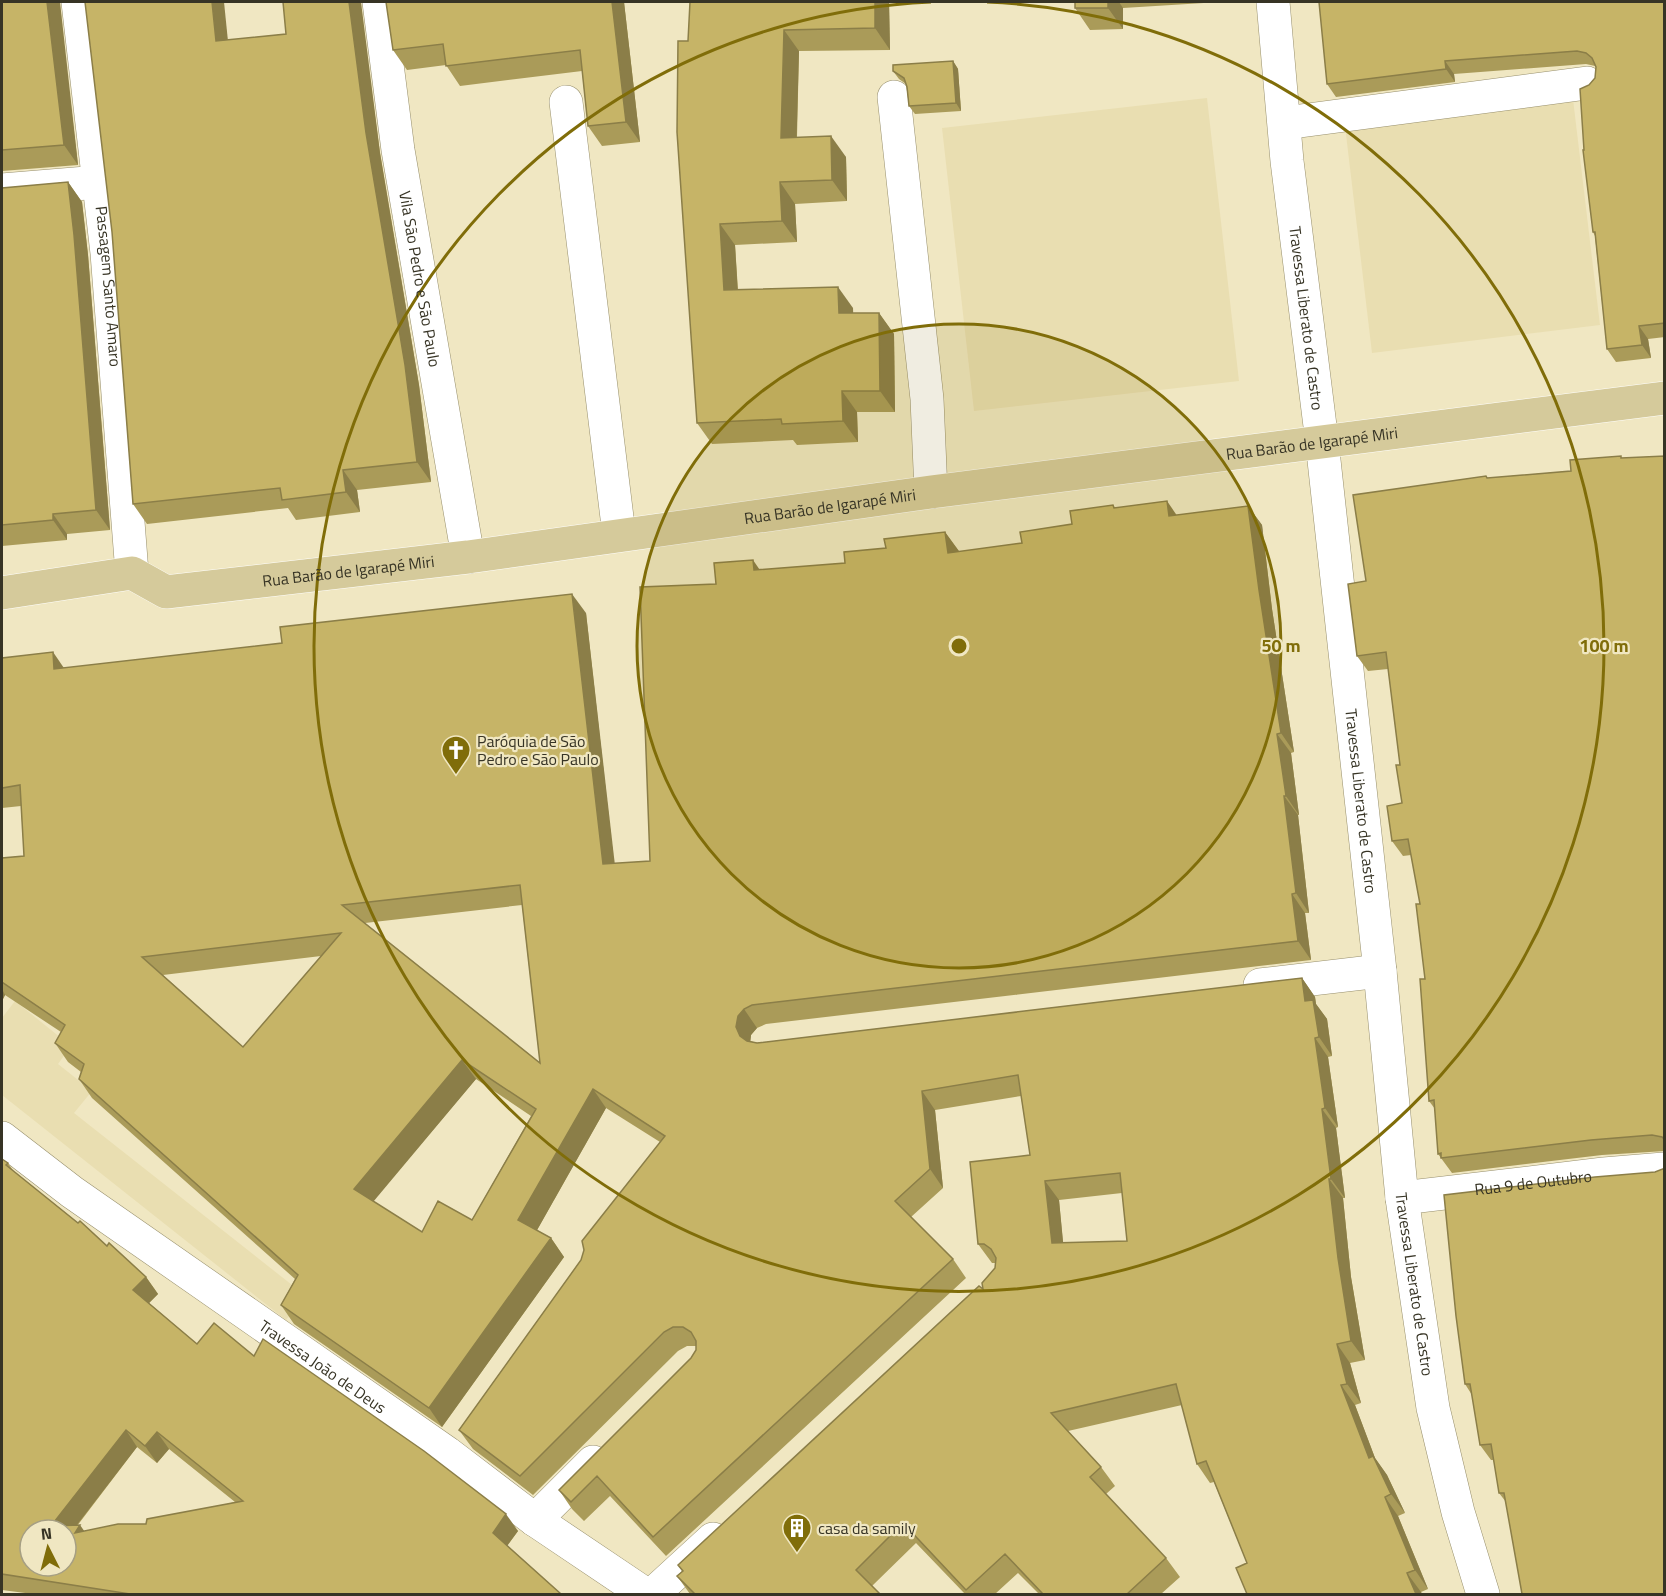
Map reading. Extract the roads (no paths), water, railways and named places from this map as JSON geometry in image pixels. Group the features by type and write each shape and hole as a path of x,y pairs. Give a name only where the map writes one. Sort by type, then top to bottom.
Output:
{"main road":[{"name":"Rua Barão de Igarapé Miri","path":"132,573 166,592 468,556 931,492 1665,398"},
{"path":"2,593 132,573"}],"street":[{"name":"Passagem Santo Amaro","path":"78,2 108,264 132,573"},
{"name":"Vila São Pedro e São Paulo","path":"379,2 398,150 468,556"},
{"name":"Travessa Liberato de Castro","path":"1273,2 1287,161 1322,442 1380,971 1402,1198 1433,1408 1458,1512 1483,1594"},
{"path":"1285,123 1587,83"},
{"path":"894,97 927,399 931,492"},
{"path":"566,102 618,534"},
{"path":"2,190 99,182"},
{"path":"1227,989 1380,971"},
{"name":"Travessa João de Deus","path":"2,1138 72,1192 454,1443 535,1520 645,1594"},
{"name":"Rua 9 de Outubro","path":"1402,1198 1665,1169"},
{"path":"535,1520 617,1438"},
{"path":"653,1594 731,1522"}],"place":[{"name":"Paróquia de São Pedro e São Paulo","path":"456,776"},
{"name":"casa da samily","path":"797,1554"}]}
